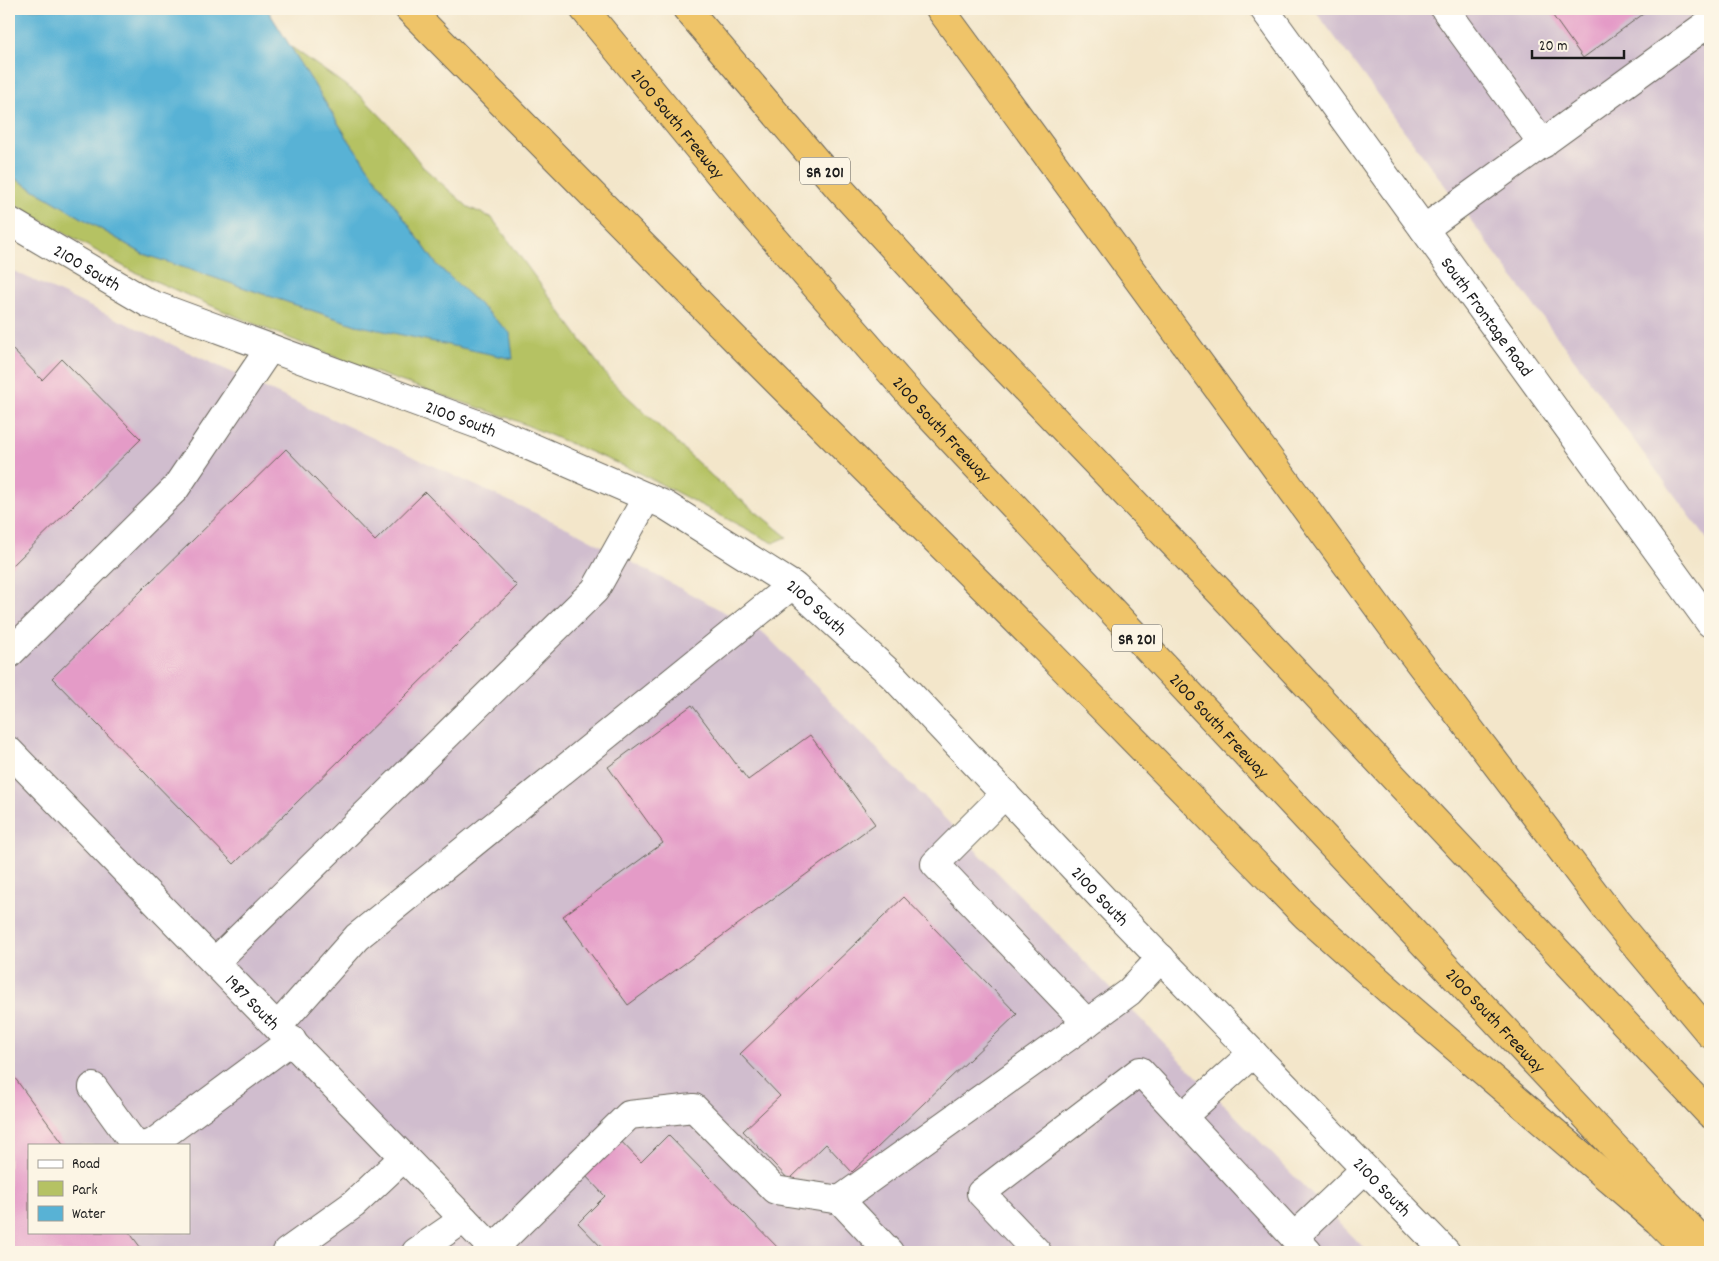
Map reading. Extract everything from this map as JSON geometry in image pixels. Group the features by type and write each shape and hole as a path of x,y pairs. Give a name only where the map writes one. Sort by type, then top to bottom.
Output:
{"highway":[{"path":"409,9 738,343 1048,652 1305,915 1390,991 1651,1215 1689,1252"},
{"name":"2100 South Freeway","path":"584,9 745,205 922,408 1710,1249"},
{"name":"SR 201","path":"687,9 839,188 968,329 1227,600 1710,1114"},
{"path":"940,9 1402,640 1614,918 1710,1034"}],"street":[{"name":"South Frontage Road","path":"1264,9 1710,623"},
{"path":"1445,9 1542,144"},
{"path":"1424,229 1710,22"},
{"name":"2100 South","path":"9,221 148,303 485,427 665,505 792,585 894,677 1160,958 1446,1252"},
{"path":"9,654 175,488 270,348"},
{"path":"215,962 595,590 647,497"},
{"path":"149,1144 153,1143 285,1033 357,937 792,585"},
{"name":"1987 South","path":"9,751 495,1251"},
{"path":"1005,794 936,864 1087,1023"},
{"path":"840,1200 1129,992 1160,958"},
{"path":"1182,1117 1253,1053"},
{"path":"1037,1252 981,1193 1140,1071 1301,1244 1366,1169"},
{"path":"93,1087 134,1144"},
{"path":"495,1251 629,1115 694,1108 775,1190 840,1200 880,1249"},
{"path":"287,1252 354,1204 404,1157"},
{"path":"416,1252 464,1220"}],"shaded area":[{"path":"1314,9 1710,9 1710,543"},
{"path":"9,269 576,532 765,634 1368,1252 9,1252"}],"green space":[{"path":"290,46 362,97 396,132 423,167 468,207 492,218 610,380 713,477 787,537 773,543 638,472 512,419 362,368 235,316 130,270 9,200 9,175 143,254 356,325 510,333 437,265 348,139"}],"water":[{"path":"9,9 267,9 348,139 437,265 510,333 513,359 356,325 143,254 9,175"}],"building":[{"path":"1548,9 1650,9 1583,58"},
{"path":"9,346 42,380 62,359 141,439 9,569"},
{"path":"286,449 375,541 425,492 517,586 234,864 52,678"},
{"path":"692,705 748,780 810,735 875,824 628,1005 563,916 663,843 608,767"},
{"path":"904,897 1017,1014 852,1172 826,1144 789,1180 743,1131 780,1096 740,1054"},
{"path":"9,1070 63,1144 28,1144 28,1234 130,1234 144,1252 9,1252"},
{"path":"668,1135 782,1252 606,1252 578,1223 605,1196 581,1171 616,1136 641,1162"}]}
